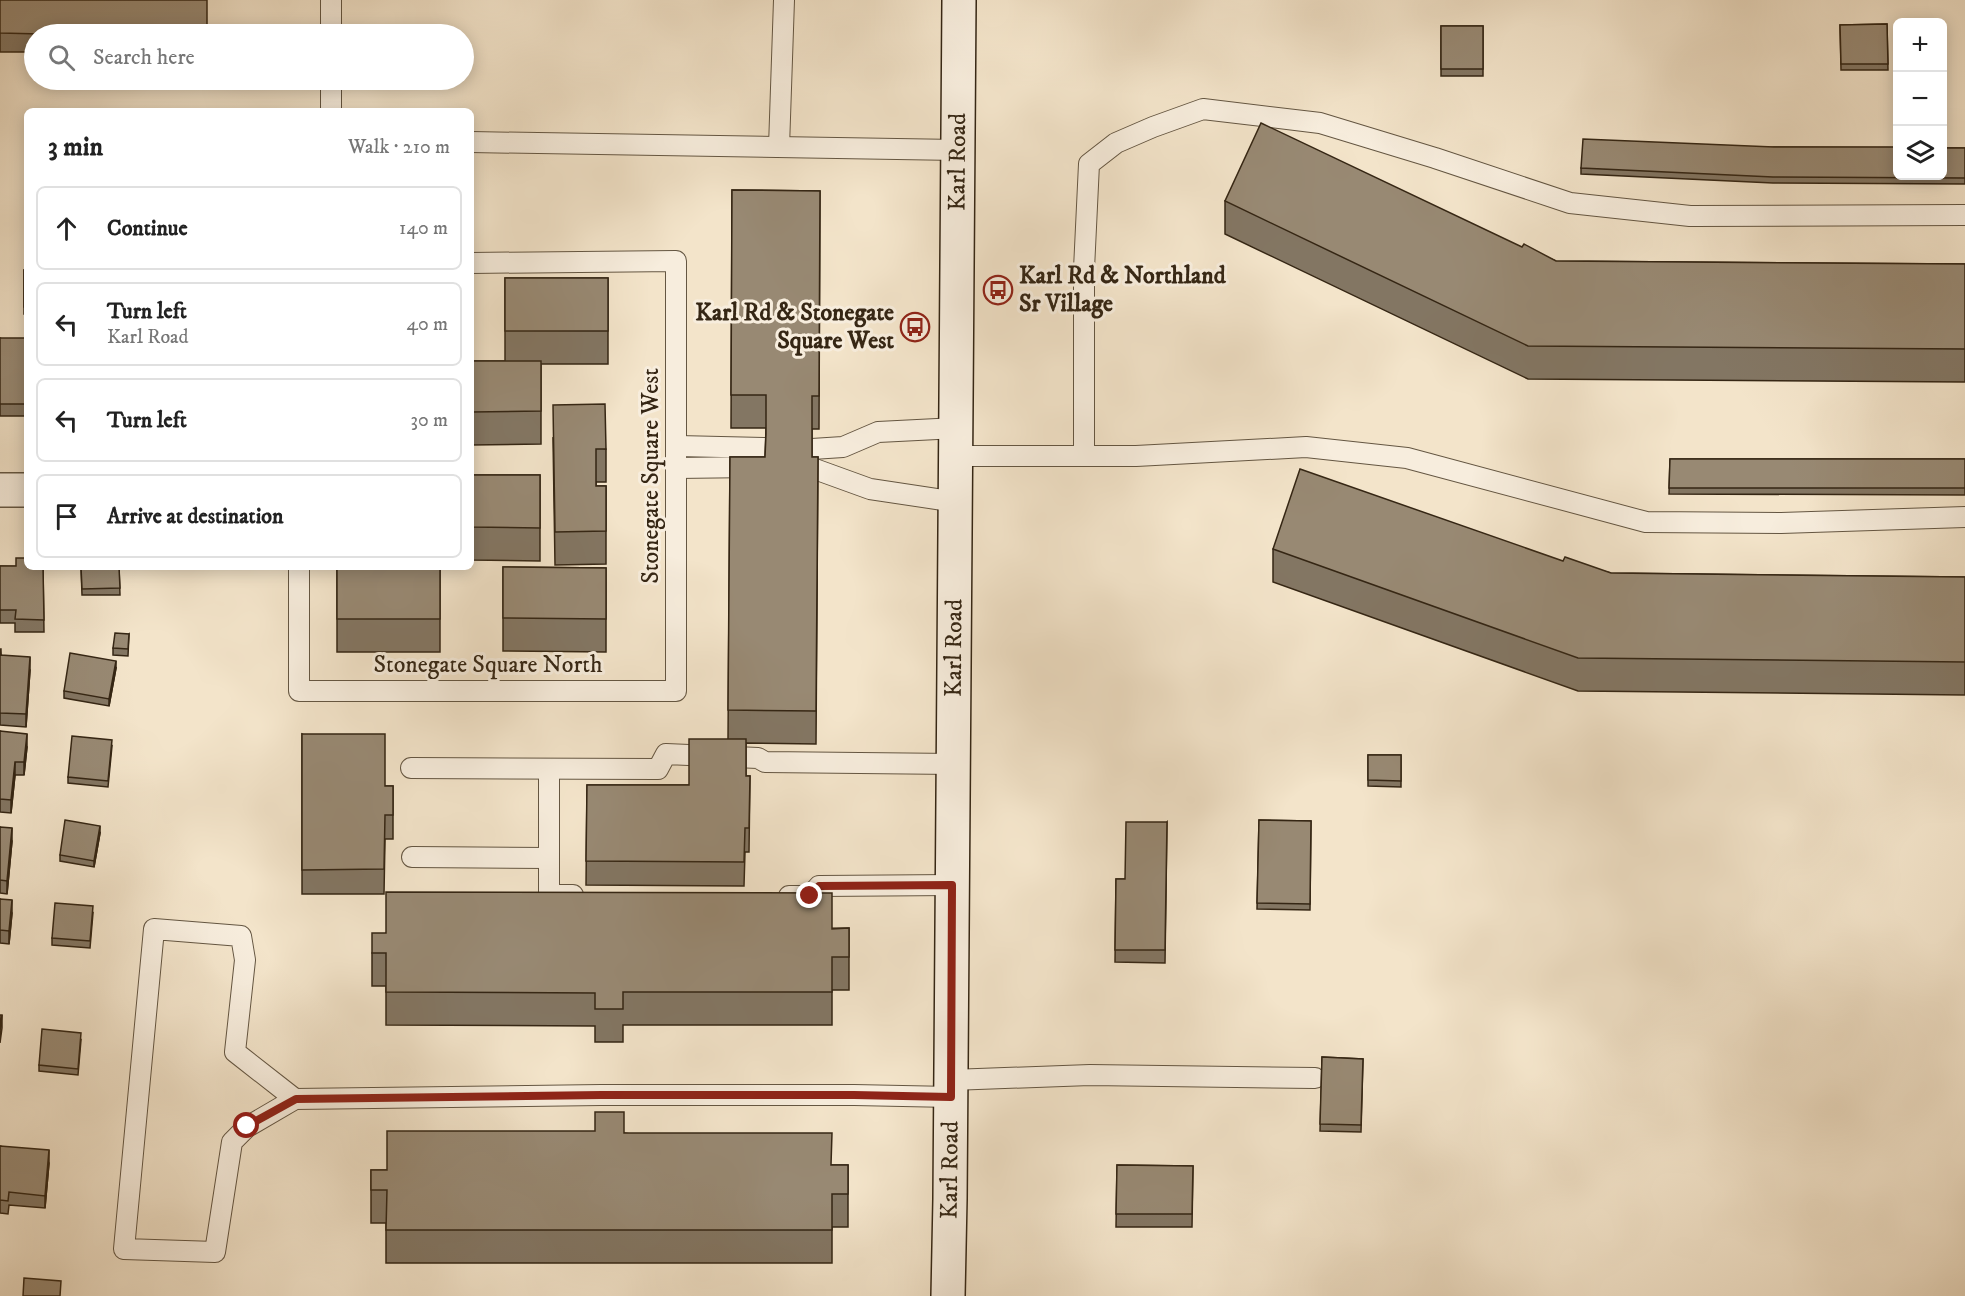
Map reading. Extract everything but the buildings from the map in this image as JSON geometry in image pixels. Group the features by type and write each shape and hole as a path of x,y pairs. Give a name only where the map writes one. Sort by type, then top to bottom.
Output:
{"main road":[{"name":"Karl Road","path":"948,1296 959,0"},
{"path":"0,490 24,490"}],"lane":[{"path":"331,0 331,24"},
{"path":"780,147 783,0"},
{"path":"331,90 331,108"},
{"path":"1084,456 1084,269 1089,164 1116,143 1203,109 1320,123 1570,203 1690,216 1965,215"},
{"path":"474,142 957,150"},
{"name":"Stonegate Square West","path":"474,263 676,261 678,446 676,691"},
{"path":"956,502 870,489 812,458 878,432 1084,456 1137,456 1306,447 1407,458 1646,522 1781,523 1965,517"},
{"path":"677,468 766,458 678,446"},
{"name":"Stonegate Square North","path":"299,570 299,691 676,691"},
{"path":"411,768 658,769 666,754 758,758 765,762 954,764"},
{"path":"549,769 549,895 597,895"},
{"path":"412,857 549,858"},
{"path":"774,896 810,896 819,886 952,885"},
{"path":"296,1099 235,1052 245,960 241,936 154,929 124,1249 215,1252 232,1142 247,1126 296,1099 601,1095 854,1095 951,1089 1090,1076 1315,1078"}],"place":[{"name":"Karl Rd & Northland Sr Village","path":"998,290"},
{"name":"Karl Rd & Stonegate Square West","path":"915,327"}],"route":[{"path":"247,1126 296,1099 601,1095 951,1097 952,885 819,886 810,896"}]}
